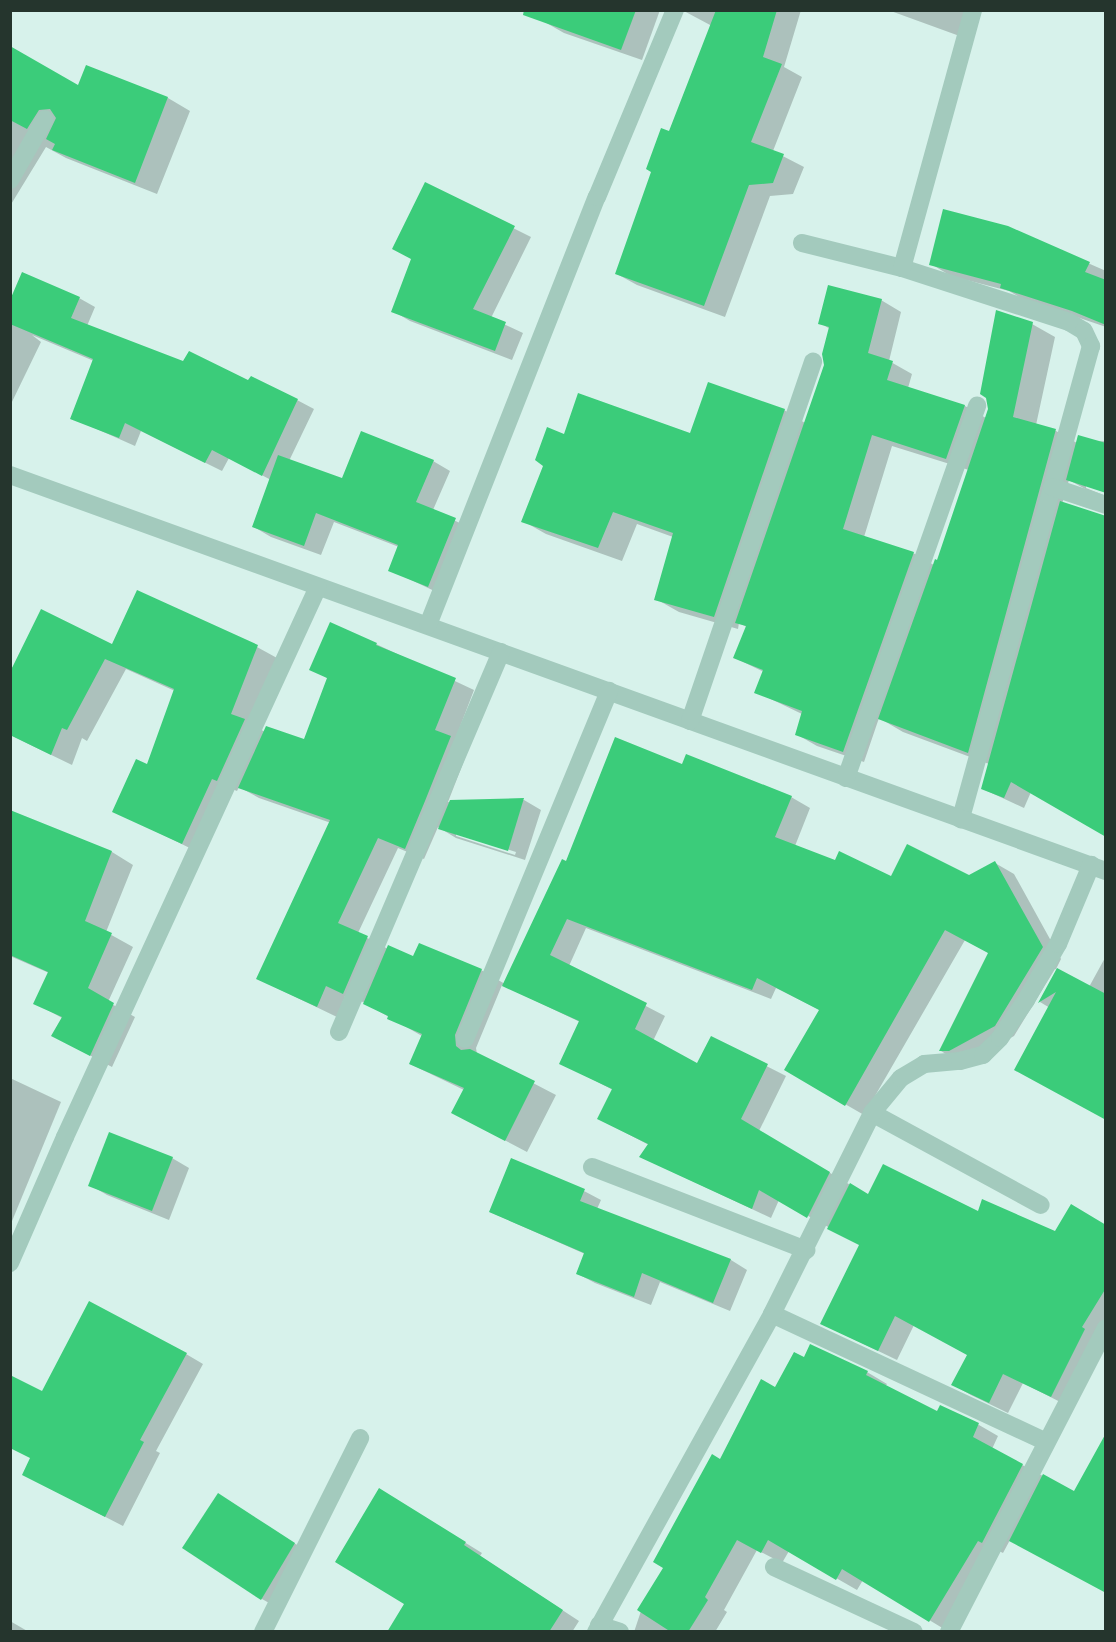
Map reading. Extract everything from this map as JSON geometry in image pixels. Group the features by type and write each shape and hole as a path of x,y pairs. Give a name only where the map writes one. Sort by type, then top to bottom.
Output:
{"street":[{"path":"428,626 597,197 675,10"},
{"path":"902,268 973,10"},
{"path":"10,180 45,119"},
{"path":"802,243 902,268 1069,322 1083,331 1091,346 961,819"},
{"path":"690,721 813,362"},
{"path":"846,778 977,405"},
{"path":"10,476 1098,868 1026,1000 1000,1038 983,1055 960,1061 924,1064 901,1078 872,1113 806,1250 772,1314 598,1628 620,1632"},
{"path":"1052,487 1106,505"},
{"path":"10,1263 318,587"},
{"path":"339,1032 501,652"},
{"path":"465,1039 609,691"},
{"path":"872,1113 1041,1205"},
{"path":"592,1167 806,1250"},
{"path":"772,1314 1046,1442"},
{"path":"949,1632 1106,1328"},
{"path":"263,1632 360,1438"},
{"path":"774,1567 914,1632"}],"building":[{"path":"524,10 636,10 621,50 523,15"},
{"path":"716,10 777,10 763,57 782,64 751,142 784,154 773,183 749,185 704,306 615,274 651,172 646,169 661,128 669,131"},
{"path":"10,46 78,85 86,65 168,97 135,183 52,150 55,144 46,139 56,118 50,109 39,110 27,129 10,120"},
{"path":"425,182 515,226 473,309 506,322 495,351 391,312 411,259 392,249"},
{"path":"943,209 1008,226 1090,262 1085,272 1106,280 1106,325 1072,311 1000,288 1001,284 929,265"},
{"path":"22,272 80,297 71,318 183,361 189,351 248,380 251,376 298,399 262,476 212,450 205,463 125,423 119,438 70,419 93,359 10,324 10,300"},
{"path":"828,285 882,299 868,353 893,361 887,380 965,405 946,459 872,435 843,529 914,552 843,752 795,735 802,711 754,693 763,670 733,658 746,626 735,623 824,365 822,354 829,327 818,324"},
{"path":"996,310 1033,322 1013,417 1056,429 968,753 878,719 935,559 937,560 988,409 986,398 980,394"},
{"path":"708,382 785,409 714,617 654,600 673,533 613,512 598,548 521,522 543,466 535,460 547,427 564,434 578,393 690,433"},
{"path":"361,431 434,460 416,502 456,518 428,587 388,571 398,545 316,513 304,546 252,527 278,455 342,478"},
{"path":"1078,435 1106,443 1106,493 1066,480"},
{"path":"1060,501 1106,516 1106,837 1011,782 1004,798 981,789"},
{"path":"137,590 258,645 231,714 245,719 217,781 212,779 182,844 112,812 136,759 147,764 174,689 105,659 67,730 62,728 51,755 10,735 10,672 41,609 112,644"},
{"path":"330,622 377,643 376,645 456,678 435,730 451,736 405,849 378,838 338,923 368,936 343,994 326,986 317,1007 256,979 330,820 238,788 266,726 304,739 327,678 309,670"},
{"path":"615,737 682,764 686,754 792,796 775,837 835,860 839,851 891,876 907,844 969,875 995,861 1043,947 995,1026 949,1051 939,1051 988,953 945,930 845,1106 784,1070 819,1010 757,978 752,990 567,919 550,955 647,1003 635,1029 697,1063 711,1036 768,1064 741,1119 830,1172 807,1218 759,1190 752,1209 639,1157 648,1144 597,1119 612,1089 559,1064 579,1021 502,986 562,859 566,861"},
{"path":"524,798 508,851 438,829 450,800"},
{"path":"10,810 112,851 85,921 112,933 88,988 114,1003 90,1056 51,1036 62,1017 33,1004 48,972 10,955"},
{"path":"419,943 482,969 455,1035 456,1046 461,1050 470,1049 535,1081 505,1141 451,1113 464,1088 409,1064 422,1034 387,1019 388,1016 363,1004 388,945 413,956"},
{"path":"1057,968 1106,994 1106,1120 1014,1070 1056,992 1038,1003"},
{"path":"109,1132 173,1157 152,1211 88,1186"},
{"path":"511,1158 585,1189 580,1201 731,1259 713,1303 642,1273 634,1297 576,1274 584,1253 489,1212"},
{"path":"883,1164 978,1211 982,1199 1055,1231 1071,1204 1106,1225 1106,1288 1082,1327 1085,1329 1051,1397 1003,1374 989,1403 951,1385 967,1355 895,1316 878,1351 820,1324 859,1245 827,1229 850,1183 868,1194"},
{"path":"89,1301 187,1353 140,1440 144,1442 105,1517 22,1475 30,1458 10,1448 10,1375 42,1391"},
{"path":"810,1344 868,1371 866,1375 937,1411 940,1405 979,1423 973,1437 1023,1464 982,1543 978,1541 929,1622 842,1569 836,1580 768,1540 761,1553 737,1540 705,1597 708,1600 688,1632 671,1632 637,1610 663,1568 653,1562 712,1454 720,1459 761,1379 775,1387 794,1352 804,1357"},
{"path":"1106,1433 1106,1593 1009,1541 1043,1474 1074,1491"},
{"path":"379,1488 466,1542 464,1545 563,1610 549,1632 387,1632 404,1604 335,1562"},
{"path":"218,1493 295,1543 261,1600 182,1548"}]}
